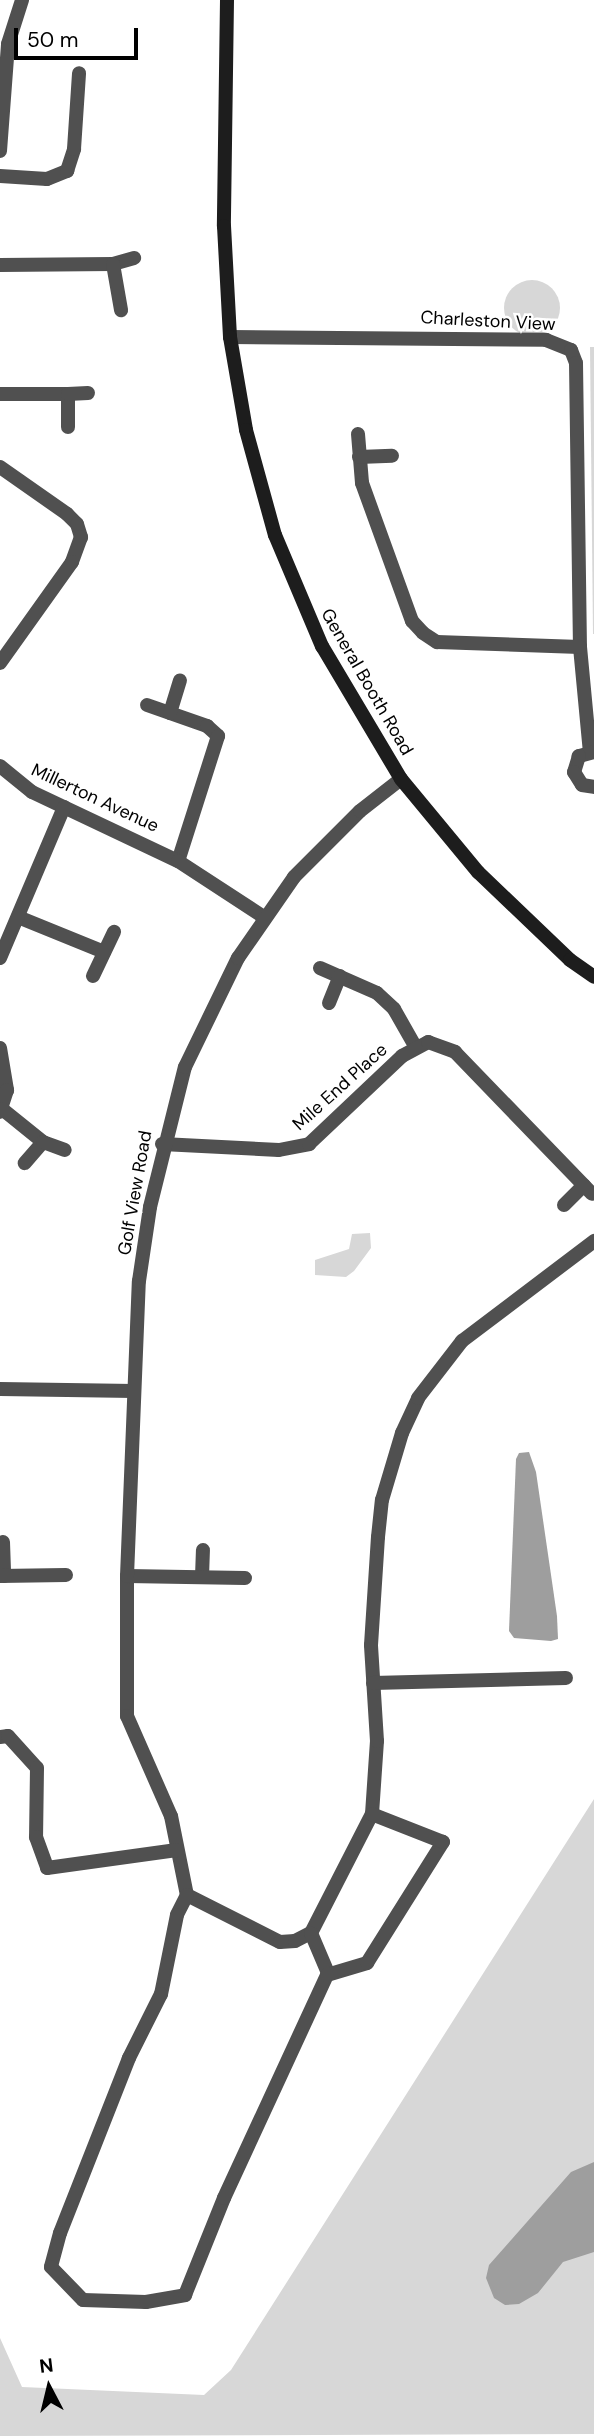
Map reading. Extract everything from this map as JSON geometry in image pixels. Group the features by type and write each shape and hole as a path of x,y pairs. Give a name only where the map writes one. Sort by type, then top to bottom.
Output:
{"street":[{"path":"0,151 8,44 22,0"},
{"name":"General Booth Road","path":"227,0 224,226 230,337 252,455 302,604 344,687 401,779 478,872 594,977"},
{"path":"0,176 47,179 67,172 74,149 79,73"},
{"path":"76,106 92,106"},
{"path":"0,265 113,264 134,258"},
{"path":"113,264 121,310"},
{"name":"Charleston View","path":"230,337 546,340 571,350 576,363 580,646 592,752 579,757 574,772 582,785 594,787"},
{"path":"0,394 88,393"},
{"path":"68,394 68,427"},
{"path":"358,433 362,483 412,621 423,633 437,642 580,646"},
{"path":"359,457 392,456"},
{"path":"0,467 67,514 77,524 81,537 72,562 0,663"},
{"path":"170,712 180,680"},
{"path":"147,705 214,730 219,743 178,860"},
{"name":"Millerton Avenue","path":"0,766 13,780 64,807 178,860 264,917"},
{"name":"Golf View Road","path":"187,1895 170,1816 127,1716 127,1576 139,1281 162,1144 198,1032 264,917 319,849 401,779"},
{"path":"0,958 64,807"},
{"path":"18,918 104,952"},
{"path":"93,976 114,932"},
{"name":"Mile End Place","path":"320,968 376,993 394,1009 415,1046"},
{"path":"329,1003 340,976"},
{"name":"Mile End Place","path":"162,1144 279,1150 309,1144 415,1046 428,1042 455,1052 588,1190 564,1205"},
{"path":"0,1048 7,1090 1,1110 43,1142 65,1150"},
{"path":"24,1163 43,1142"},
{"path":"311,1933 327,1975 224,2199 185,2295 146,2302 83,2300 51,2267 60,2232 129,2058 161,1994 177,1916 187,1895 280,1942 295,1941 311,1933 372,1814 376,1741 371,1645 382,1500 402,1433 418,1398 462,1341 492,1314 594,1241"},
{"path":"0,1389 134,1391"},
{"path":"3,1542 2,1576 66,1575"},
{"path":"202,1577 203,1550"},
{"path":"127,1576 245,1578"},
{"path":"373,1683 566,1678"},
{"path":"0,1737 8,1736 37,1768 36,1837 47,1868 177,1850"},
{"path":"327,1975 367,1963 443,1842 372,1814"}],"shaded area":[{"path":"532,280 547,285 555,293 560,308 555,323 547,331 532,336 517,331 509,323 504,308 509,293 517,285"},
{"path":"590,347 594,347 594,634 593,634"},
{"path":"370,1233 371,1248 354,1271 346,1277 315,1275 315,1260 349,1249 352,1234"},
{"path":"529,1452 536,1472 557,1616 558,1639 551,1641 514,1638 509,1631 516,1459 519,1453"},
{"path":"594,1799 594,2434 0,2436 0,2338 22,2387 204,2395 231,2370"},
{"path":"594,2162 594,2252 563,2262 538,2293 519,2304 505,2305 494,2298 486,2278 489,2265 571,2172"}]}
